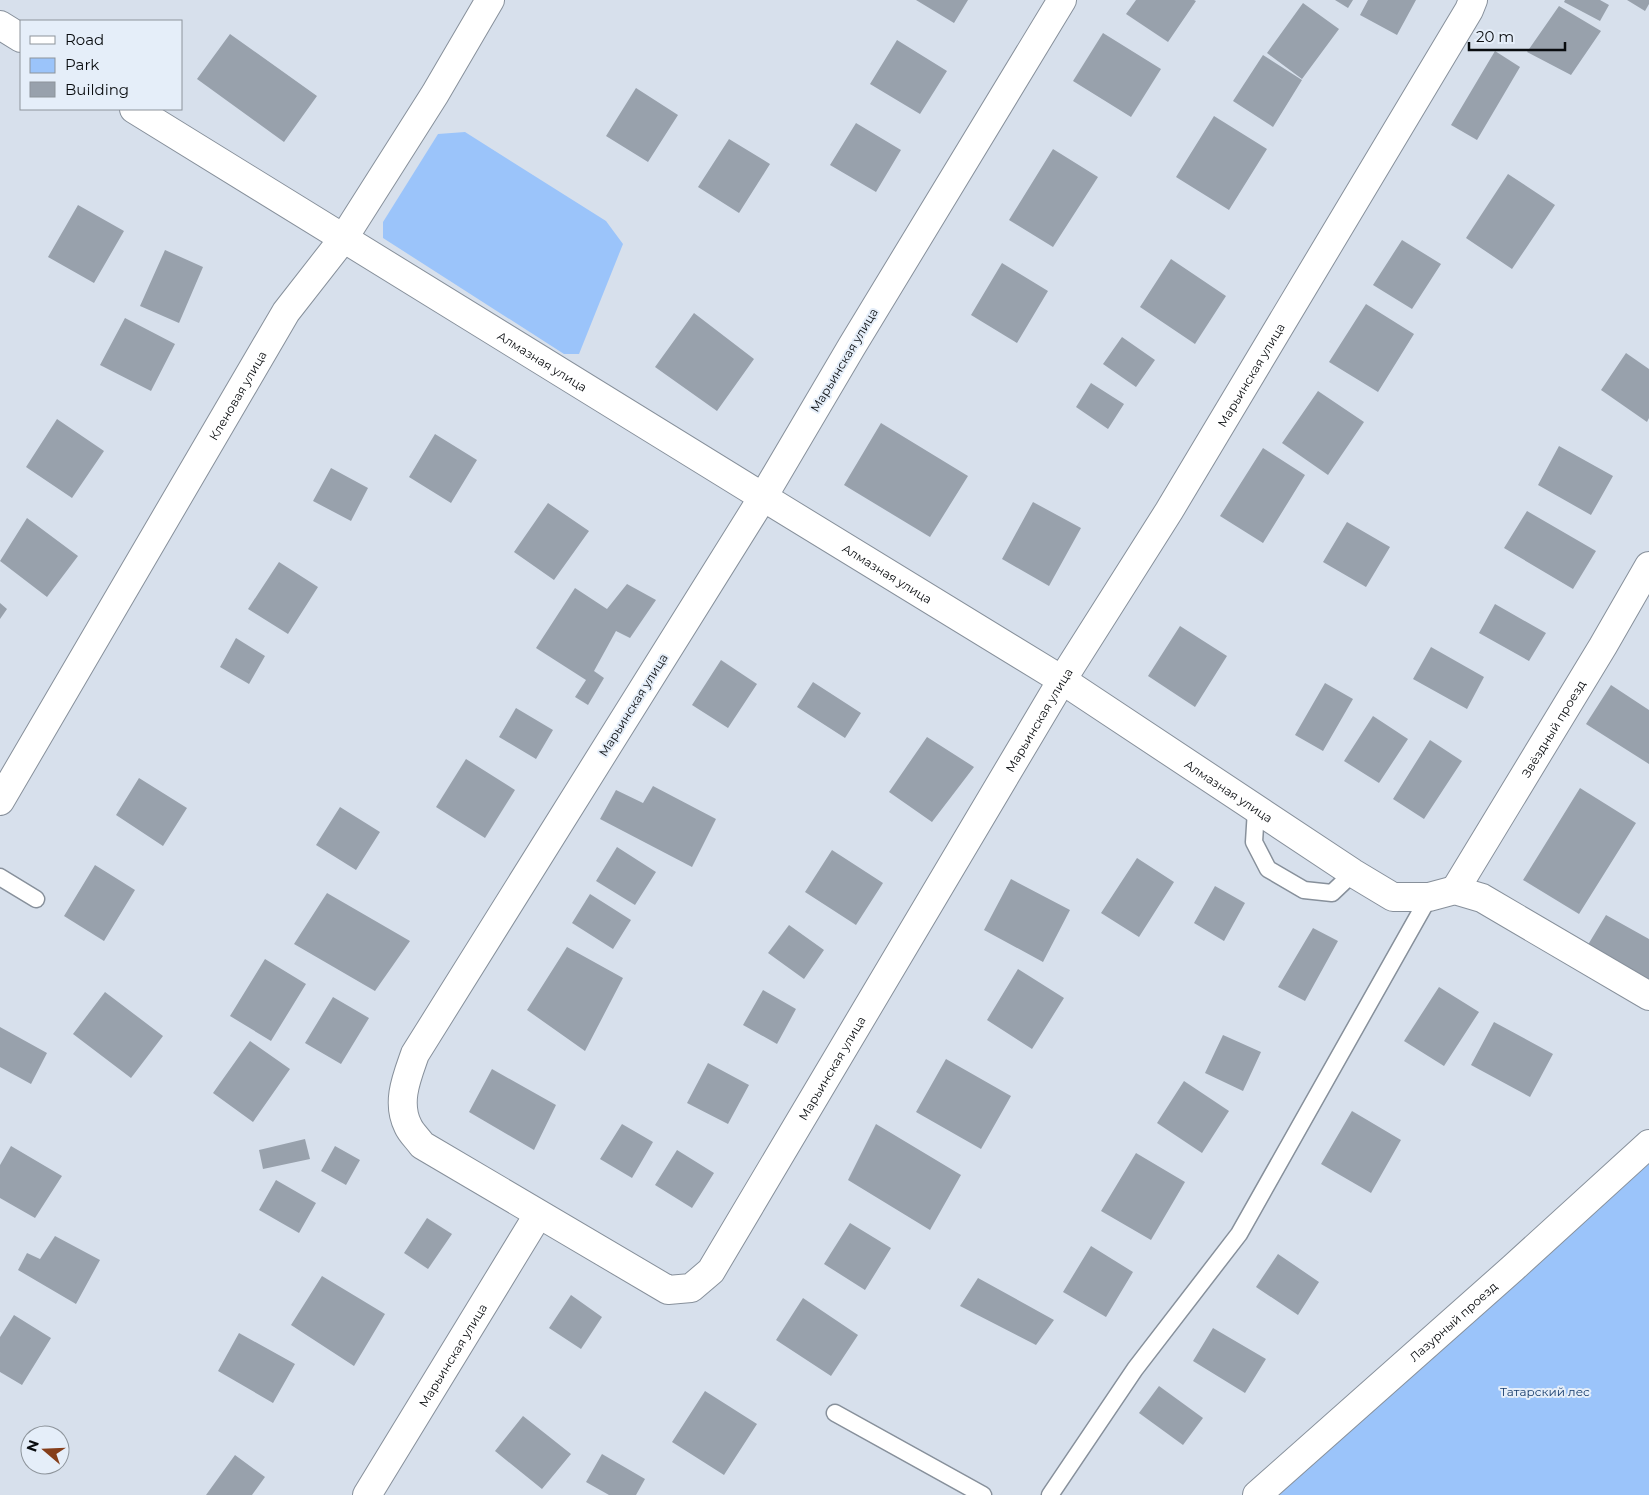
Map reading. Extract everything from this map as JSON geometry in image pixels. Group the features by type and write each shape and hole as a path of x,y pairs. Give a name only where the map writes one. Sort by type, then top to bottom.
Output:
{"street":[{"name":"Кленовая улица","path":"0,801 286,312 343,238 434,94 490,0"},
{"name":"Марьинская улица","path":"1062,0 862,330 763,498 416,1054 404,1082 402,1106 408,1126 422,1145 668,1290 691,1288 711,1271 1062,680 1169,511 1470,10 1473,0"},
{"path":"0,25 20,37"},
{"name":"Алмазная улица","path":"136,110 763,498 1062,680 1353,874 1393,897 1429,897 1455,890"},
{"name":"Звёздный проезд","path":"1455,890 1603,646 1649,566"},
{"path":"1455,890 1482,898 1649,996"},
{"name":"Лазурный проезд","path":"1257,1495 1649,1144"},
{"name":"Марьинская улица","path":"368,1495 538,1215"}],"lane":[{"path":"1256,810 1254,842 1268,869 1304,890 1332,893 1353,874"},
{"path":"0,877 36,899"},
{"path":"1050,1495 1135,1369 1239,1234 1429,897"},
{"path":"836,1413 983,1495"}],"green space":[{"path":"465,132 606,221 623,244 579,354 564,354 383,238 383,222 438,134"},
{"name":"Татарский лес","path":"1649,1163 1649,1495 1264,1495"}],"building":[{"path":"916,0 968,0 954,23"},
{"path":"1136,0 1196,1 1168,42 1126,14"},
{"path":"1335,0 1353,0 1348,8"},
{"path":"1368,0 1416,0 1397,35 1360,15"},
{"path":"1565,0 1600,0 1609,5 1600,21 1564,2"},
{"path":"1627,0 1649,0 1649,4 1645,11"},
{"path":"1303,3 1339,29 1302,79 1267,53"},
{"path":"1559,6 1601,31 1571,75 1527,52"},
{"path":"1103,33 1161,69 1131,117 1073,81"},
{"path":"230,34 317,96 284,142 197,79"},
{"path":"897,40 947,71 920,114 870,84"},
{"path":"1495,51 1520,67 1477,140 1451,125"},
{"path":"1263,55 1302,80 1273,127 1233,101"},
{"path":"636,88 678,115 648,162 606,136"},
{"path":"1214,116 1267,149 1229,210 1176,177"},
{"path":"856,123 901,150 876,192 830,165"},
{"path":"729,139 770,164 739,213 698,187"},
{"path":"1053,149 1098,177 1053,247 1009,220"},
{"path":"1508,174 1555,205 1512,269 1466,238"},
{"path":"78,205 124,231 94,283 48,257"},
{"path":"1402,240 1441,264 1412,309 1373,285"},
{"path":"165,250 203,267 179,323 140,306"},
{"path":"1171,259 1226,296 1195,344 1140,307"},
{"path":"1002,263 1048,291 1017,343 971,315"},
{"path":"1366,304 1414,334 1378,392 1329,362"},
{"path":"694,313 754,359 717,411 655,367"},
{"path":"125,318 175,344 151,391 100,365"},
{"path":"1122,337 1155,360 1136,387 1103,364"},
{"path":"1626,353 1649,369 1649,418 1647,422 1601,390"},
{"path":"1091,383 1124,404 1108,429 1076,407"},
{"path":"1318,391 1364,422 1328,475 1282,443"},
{"path":"57,419 104,451 72,498 26,467"},
{"path":"881,423 968,476 930,537 844,485"},
{"path":"435,434 477,460 451,503 409,477"},
{"path":"1559,446 1613,476 1591,515 1538,485"},
{"path":"1263,448 1305,475 1263,543 1220,516"},
{"path":"331,468 368,488 351,521 313,501"},
{"path":"1033,502 1081,528 1049,586 1002,559"},
{"path":"548,503 589,531 554,580 514,552"},
{"path":"1527,511 1596,551 1573,589 1504,548"},
{"path":"27,518 78,556 47,597 0,561"},
{"path":"1347,522 1390,547 1366,587 1323,562"},
{"path":"279,562 318,587 288,634 248,609"},
{"path":"627,584 656,600 630,638 616,631 594,671 604,678 588,705 575,697 586,680 536,648 575,588 607,609"},
{"path":"0,603 7,609 0,619"},
{"path":"1495,604 1546,633 1529,661 1479,633"},
{"path":"1180,626 1227,656 1195,707 1148,676"},
{"path":"236,638 265,656 249,684 220,667"},
{"path":"1431,647 1484,677 1467,709 1413,679"},
{"path":"721,660 757,684 728,728 692,705"},
{"path":"813,682 861,713 845,738 797,707"},
{"path":"1325,683 1353,699 1323,751 1295,735"},
{"path":"1611,685 1649,710 1649,764 1586,724"},
{"path":"516,708 553,730 536,759 499,737"},
{"path":"1373,716 1408,739 1379,783 1344,761"},
{"path":"927,737 974,767 932,822 889,792"},
{"path":"1430,740 1462,761 1424,819 1393,799"},
{"path":"466,759 515,790 485,838 436,807"},
{"path":"139,778 187,808 163,846 116,815"},
{"path":"653,786 716,819 692,867 600,819 616,790 643,803"},
{"path":"1580,788 1636,823 1579,914 1523,880"},
{"path":"340,807 380,832 356,870 316,845"},
{"path":"617,847 656,872 635,905 596,881"},
{"path":"832,850 883,883 856,925 805,892"},
{"path":"1137,858 1174,882 1139,937 1101,913"},
{"path":"95,865 135,890 104,941 64,916"},
{"path":"1011,879 1070,910 1043,962 984,930"},
{"path":"1215,886 1245,903 1224,941 1194,923"},
{"path":"327,893 410,941 375,991 294,944"},
{"path":"590,894 631,920 613,949 572,923"},
{"path":"1606,915 1649,939 1649,983 1586,948"},
{"path":"789,925 824,950 804,979 768,953"},
{"path":"1313,928 1338,941 1305,1001 1278,987"},
{"path":"567,947 623,978 585,1051 527,1010"},
{"path":"265,959 306,984 271,1041 230,1016"},
{"path":"1018,969 1064,998 1032,1049 987,1020"},
{"path":"1439,987 1479,1012 1444,1066 1404,1041"},
{"path":"763,990 796,1009 777,1044 743,1025"},
{"path":"105,992 163,1036 131,1078 73,1034"},
{"path":"333,997 369,1018 341,1064 305,1043"},
{"path":"1494,1022 1553,1054 1530,1097 1471,1065"},
{"path":"0,1027 47,1053 31,1084 0,1067"},
{"path":"1223,1035 1261,1052 1243,1091 1205,1073"},
{"path":"250,1041 290,1069 253,1122 213,1093"},
{"path":"946,1059 1011,1096 981,1149 916,1112"},
{"path":"708,1063 749,1085 728,1124 687,1103"},
{"path":"492,1069 556,1105 534,1150 469,1112"},
{"path":"1184,1081 1229,1111 1202,1153 1157,1123"},
{"path":"1352,1111 1401,1140 1371,1193 1321,1164"},
{"path":"622,1124 653,1142 632,1178 600,1159"},
{"path":"876,1124 961,1175 930,1230 848,1180"},
{"path":"305,1139 310,1159 263,1169 259,1150"},
{"path":"11,1146 62,1176 35,1218 0,1198 0,1165"},
{"path":"335,1146 360,1160 346,1185 321,1171"},
{"path":"677,1150 714,1173 692,1208 655,1185"},
{"path":"1136,1153 1185,1182 1151,1240 1101,1211"},
{"path":"276,1180 316,1203 299,1233 259,1210"},
{"path":"427,1218 452,1234 428,1269 404,1253"},
{"path":"850,1223 891,1248 865,1290 824,1264"},
{"path":"55,1236 100,1260 76,1304 18,1270 27,1253 40,1259"},
{"path":"1091,1246 1133,1272 1106,1317 1063,1292"},
{"path":"1278,1254 1319,1282 1298,1315 1256,1287"},
{"path":"322,1276 385,1314 354,1366 291,1325"},
{"path":"978,1278 1054,1320 1036,1345 960,1306"},
{"path":"571,1295 602,1317 581,1349 549,1328"},
{"path":"803,1298 858,1335 831,1376 776,1340"},
{"path":"14,1315 51,1338 22,1385 0,1372 0,1337"},
{"path":"1213,1328 1266,1359 1245,1393 1193,1361"},
{"path":"239,1333 295,1364 273,1403 218,1371"},
{"path":"1159,1386 1203,1418 1183,1445 1139,1413"},
{"path":"705,1391 757,1424 724,1475 672,1442"},
{"path":"523,1416 571,1454 542,1489 495,1451"},
{"path":"602,1454 645,1479 636,1495 609,1495 586,1482"},
{"path":"235,1455 265,1477 252,1495 206,1495"}]}
